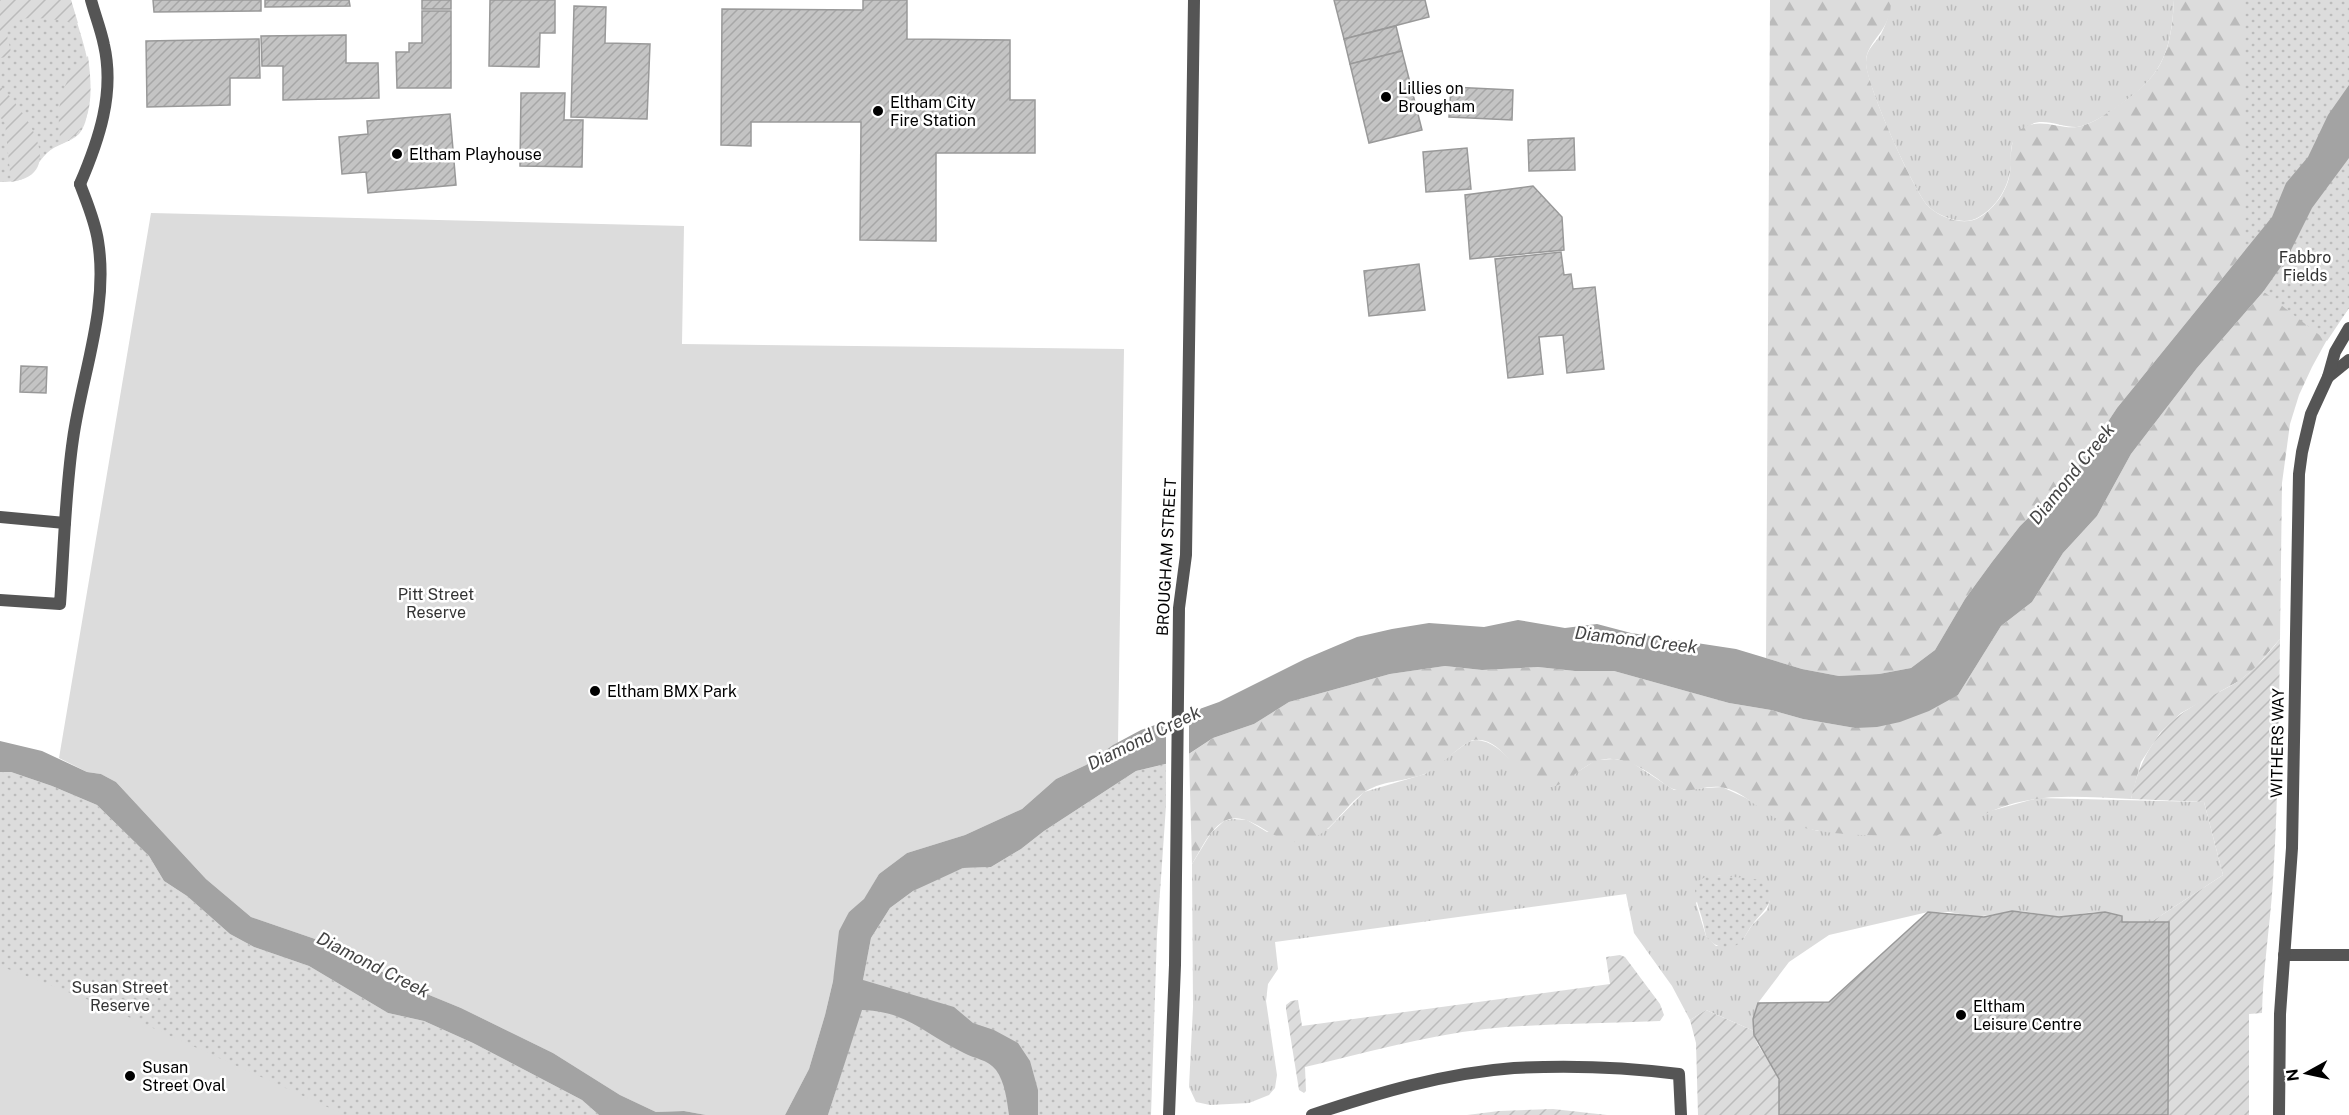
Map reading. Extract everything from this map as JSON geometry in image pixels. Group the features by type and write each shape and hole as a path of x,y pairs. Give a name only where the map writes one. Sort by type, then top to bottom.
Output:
{"street":[{"path":"0,600 60,604 73,437 94,336 100,292 98,242 94,223 80,184 95,150 107,93 104,44 91,0"},
{"name":"BROUGHAM STREET","path":"1169,1115 1178,807 1179,627 1181,585 1186,555 1194,0"},
{"name":"WITHERS WAY","path":"2279,1115 2280,1014 2292,848 2299,474 2311,414 2328,377 2335,352 2349,328"},
{"name":"WITHERS WAY","path":"2328,377 2349,360"},
{"path":"0,518 66,523"},
{"path":"2284,955 2349,955"},
{"path":"1312,1115 1397,1089 1456,1076 1512,1068 1587,1067 1679,1074 1681,1115"}],"green space":[{"path":"0,0 71,0 86,53 90,79 87,115 79,134 47,153 29,175 11,182 0,182"},
{"path":"0,0 71,0 78,23 39,18 18,20 7,30 11,53 7,57 0,58"},
{"path":"1770,0 1891,0 1888,20 1867,54 1866,61 1873,91 1913,181 1929,207 1953,220 1967,221 1974,220 1985,213 2003,192 2010,173 2012,145 2020,130 2041,123 2070,127 2087,124 2129,98 2153,76 2166,51 2174,0 2349,0 2272,217 2117,408 2074,473 2020,526 1965,599 1935,650 1911,668 1879,674 1839,676 1802,669 1766,658"},
{"path":"1891,0 2174,0 2166,50 2160,64 2143,87 2114,109 2087,124 2071,127 2040,122 2027,127 2012,144 2010,173 1997,201 1979,217 1960,221 1940,214 1929,207 1922,197 1902,160 1873,91 1866,57 1885,26"},
{"name":"Fabbro Fields","path":"2243,0 2349,0 2349,308 2327,341 2245,277"},
{"path":"88,56 90,94 86,118 81,129 61,144 59,119 62,96 71,75"},
{"path":"0,86 20,109 29,124 37,139 40,154 38,167 29,176 11,182 5,123 0,117"},
{"name":"Eltham BMX Park","path":"151,213 684,226 682,344 1124,349 1118,743 1086,765 1056,779 1022,809 965,835 907,853 879,874 864,900 849,912 825,1015 809,1069 785,1115 706,1115 684,1111 656,1112 620,1095 553,1053 461,1008 400,983 376,968 318,940 251,917 206,879 116,782 101,774 87,772 59,758"},
{"path":"2263,292 2349,308 2329,336 2312,367 2299,395 2290,424 2282,483 2280,639 2255,668 2239,681 2181,713 2160,733 2141,762 2131,799 2073,797 2029,800 1999,808 1937,836 1927,838 1847,834 1819,831 1780,820 1733,790 1719,787 1685,791 1673,789 1630,763 1612,759 1592,763 1559,785 1541,787 1524,776 1494,745 1474,740 1427,773 1369,789 1322,833 1306,841 1293,842 1281,838 1246,820 1235,818 1223,822 1211,833 1192,864 1189,754 1213,738 1254,724 1289,702 1390,674 1445,666 1482,670 1538,667 1575,671 1614,671 1729,703 1855,728 1958,695 2001,626 2032,602 2063,553 2097,516 2131,454 2197,368"},
{"path":"2280,639 2273,881 2262,1013 2249,1014 2249,1115 2168,1115 2169,922 2151,922 2223,875 2204,802 2131,799 2134,785 2145,758 2169,724 2180,714 2243,677"},
{"path":"1475,740 1495,746 1526,776 1544,787 1562,782 1596,760 1614,759 1631,762 1674,790 1722,787 1746,798 1781,820 1818,831 1994,810 2038,798 2204,802 2223,875 2151,922 2122,922 2122,916 2105,912 2059,917 2021,911 1974,917 1950,912 1928,912 1829,935 1789,962 1758,1003 1753,1019 1754,1031 1706,1010 1690,1020 1672,986 1634,933 1626,894 1275,942 1278,969 1268,984 1266,1001 1277,1075 1275,1088 1269,1095 1249,1103 1210,1105 1196,1102 1189,1087 1193,1007 1192,864 1211,833 1224,821 1232,819 1247,820 1267,832 1328,829 1364,792 1425,774 1468,742","holes":["1717,875 1732,879 1754,879 1767,888 1770,900 1767,910 1752,925 1744,938 1733,946 1716,946 1706,936 1696,903"]},
{"path":"1166,764 1151,1115 828,1115 861,1010 863,980 871,938 890,908 913,891 935,879 963,868 991,867 1136,771"},
{"name":"Susan Street Reserve","path":"0,772 11,772 97,805 149,856 164,881 187,896 230,934 254,947 309,966 388,1013 424,1021 473,1043 582,1100 599,1115 0,1115"},
{"path":"1717,875 1758,880 1770,892 1771,898 1765,909 1742,941 1733,947 1718,946 1709,940 1696,898 1697,883 1701,879"},
{"path":"1620,955 1625,957 1660,1004 1664,1015 1660,1021 1507,1027 1439,1036 1305,1067 1306,1091 1304,1093 1299,1090 1286,1009 1286,1005 1291,1001 1298,1000 1302,1026 1610,984 1606,957"},
{"name":"Susan Street Oval","path":"0,966 102,1005 345,1115 0,1115"},
{"path":"1706,1010 1754,1031 1757,1043 1778,1078 1779,1115 1698,1115 1696,1043 1690,1020"},
{"path":"1553,1109 1607,1115 1467,1115 1499,1111"}],"water":[{"name":"Diamond Creek","path":"2349,85 2349,158 2312,208 2287,258 2263,292 2197,368 2131,454 2097,516 2063,553 2032,602 2001,626 1958,695 1929,711 1900,722 1877,727 1855,728 1729,703 1614,671 1575,671 1538,667 1482,670 1445,666 1390,674 1289,702 1254,724 1213,738 1178,761 1136,771 991,867 963,868 913,891 890,908 871,938 863,980 954,1007 973,1023 994,1030 1018,1043 1030,1061 1038,1090 1038,1115 1009,1115 1002,1080 989,1064 951,1046 904,1019 878,1011 862,1010 828,1115 785,1115 809,1069 825,1015 833,981 839,931 849,912 864,899 879,874 907,853 965,835 1022,809 1056,779 1086,765 1113,745 1141,730 1219,702 1305,659 1357,637 1429,623 1484,627 1518,620 1565,628 1597,624 1631,633 1736,649 1802,669 1839,676 1879,674 1911,668 1935,650 1965,599 2020,526 2074,473 2117,408 2272,217 2286,183 2308,157 2328,115"},
{"path":"0,741 42,751 87,772 101,774 116,782 206,879 251,917 318,940 376,968 400,983 461,1008 553,1053 620,1095 656,1112 684,1111 706,1115 599,1115 582,1100 473,1043 424,1021 388,1013 309,966 254,947 230,934 187,896 164,881 149,856 97,805 11,772 0,772"}],"pier":[{"path":"1189,709 1189,757 1166,767 1166,718"}],"building":[{"path":"153,0 261,0 261,11 154,12"},
{"path":"265,0 349,0 350,6 265,7"},
{"path":"422,0 451,0 451,9 422,9"},
{"path":"490,0 555,0 555,33 540,33 539,67 489,66"},
{"name":"Eltham City Fire Station","path":"863,0 907,0 907,39 1010,40 1010,100 1035,100 1035,153 936,153 936,241 860,240 861,122 751,122 751,146 721,145 722,9 863,10"},
{"path":"1334,0 1425,0 1429,17 1344,39"},
{"path":"574,6 606,7 605,43 650,44 647,119 571,117"},
{"path":"422,11 451,11 451,88 397,88 396,52 409,52 409,43 422,43"},
{"path":"1396,26 1402,51 1350,64 1344,39"},
{"path":"346,35 346,63 378,63 379,98 283,100 283,66 262,66 261,36"},
{"path":"259,39 260,78 230,78 230,105 147,107 146,41"},
{"name":"Lillies on Brougham","path":"1402,51 1422,130 1369,143 1350,64"},
{"path":"1451,87 1513,90 1512,120 1449,117"},
{"path":"521,93 565,93 564,120 583,120 582,167 520,166"},
{"name":"Eltham Playhouse","path":"450,114 456,185 368,193 366,172 342,174 339,137 368,134 367,121"},
{"path":"1574,138 1575,170 1529,171 1528,140"},
{"path":"1467,148 1471,189 1426,192 1423,152"},
{"path":"1533,186 1562,217 1564,250 1470,259 1465,195"},
{"path":"1561,252 1564,275 1571,274 1573,289 1595,287 1604,369 1567,373 1563,335 1539,337 1543,374 1508,378 1495,259"},
{"path":"1419,264 1425,310 1369,316 1364,271"},
{"path":"21,366 47,367 46,393 20,392"},
{"name":"Eltham Leisure Centre","path":"2012,911 2059,917 2105,912 2122,916 2122,922 2169,922 2168,1115 1779,1115 1779,1079 1754,1035 1753,1019 1758,1003 1829,1002 1928,912 1984,917"}],"place":[{"name":"Lillies on Brougham","path":"1386,97"},
{"name":"Eltham City Fire Station","path":"878,111"},
{"name":"Eltham Playhouse","path":"397,154"},
{"name":"Eltham BMX Park","path":"595,691"},
{"name":"Eltham Leisure Centre","path":"1961,1015"},
{"name":"Susan Street Oval","path":"130,1076"}],"park label":[{"name":"Pitt Street Reserve","path":"436,603"}]}
